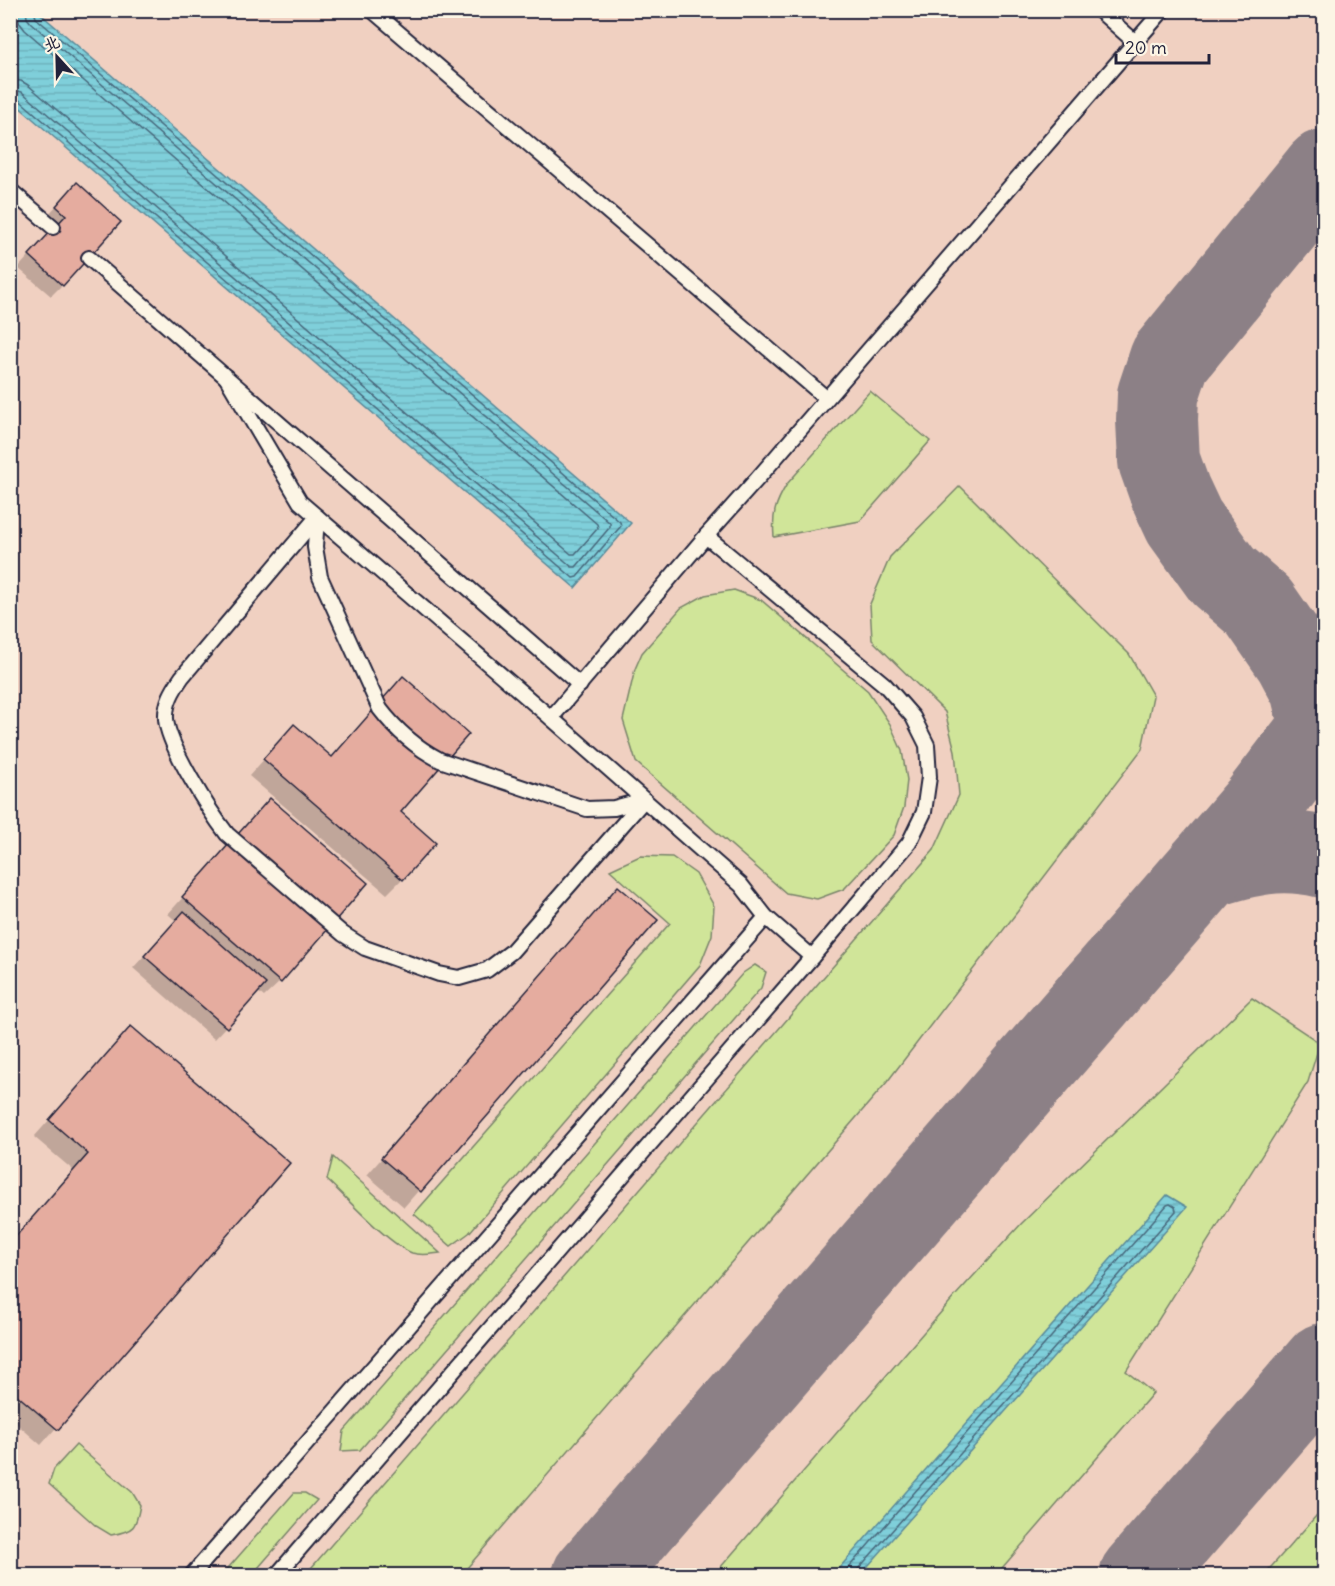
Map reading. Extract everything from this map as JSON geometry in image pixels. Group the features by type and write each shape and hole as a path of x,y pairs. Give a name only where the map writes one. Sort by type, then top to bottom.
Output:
{"lane":[{"path":"372,10 826,398"},
{"path":"1099,10 1135,42"},
{"path":"551,718 1163,10"},
{"path":"10,190 53,227"},
{"path":"89,258 579,685"},
{"path":"226,377 300,502 741,885 766,917 812,957"},
{"path":"317,518 182,677 169,697 166,718 171,741 227,834 343,934 365,948 439,974 459,978 488,970 511,952 644,800"},
{"path":"317,518 315,547 320,577 380,709 391,724 427,753 440,760 587,809 614,808 644,800"},
{"path":"276,1575 909,843 924,812 929,777 927,746 913,717 885,685 706,536"},
{"path":"192,1575 766,917"}],"shaded area":[{"path":"11,11 1324,11 1324,1575 11,1576"}],"green space":[{"path":"870,391 930,441 860,521 774,537 775,509 787,484"},
{"path":"960,486 1129,654 1153,696 1142,749 887,1082 461,1575 305,1575 934,850 959,795 955,751 945,712 872,640 870,604 890,557"},
{"path":"734,590 761,600 868,691 890,724 902,751 907,780 904,807 894,835 844,889 817,899 786,893 636,762 623,720 635,669 642,653 681,608 705,595"},
{"path":"640,856 672,857 696,874 714,906 712,935 700,965 469,1233 451,1246 414,1214 670,923 610,870"},
{"path":"755,965 766,972 761,988 360,1450 341,1451 344,1431 743,973"},
{"path":"1252,998 1320,1043 1308,1082 1126,1371 1153,1393 996,1575 713,1576 955,1296 1021,1224"},
{"path":"333,1157 440,1253 422,1255 412,1253 380,1231 327,1180"},
{"path":"76,1445 132,1492 140,1505 135,1524 129,1530 111,1535 96,1526 49,1484 54,1469"},
{"path":"294,1493 305,1493 317,1500 252,1575 222,1575"},
{"path":"1324,1507 1324,1575 1264,1575"}],"water":[{"path":"11,10 37,11 631,523 575,588 11,100"},
{"path":"1167,1195 1187,1207 860,1575 833,1575"}],"building":[{"path":"77,182 121,222 63,286 29,255 66,215 56,206"},
{"path":"403,676 469,734 401,812 436,843 403,880 263,759 294,724 332,757"},
{"path":"270,798 368,883 281,983 182,897"},
{"path":"618,886 658,920 421,1192 381,1158"},
{"path":"184,911 266,984 227,1028 144,956"},
{"path":"131,1026 290,1163 58,1430 10,1389 10,1243 88,1154 49,1120"},
{"path":"10,1561 27,1576 10,1576"}],"taxiway":[{"path":"1324,170 1170,359 1158,395 1157,420 1159,461 1184,522 1223,576 1259,607 1295,659 1311,689 1324,743"},
{"path":"593,1576 1262,804 1324,723"},
{"path":"1207,868 1237,859 1279,852 1324,857"},
{"path":"1140,1576 1324,1364"}]}
